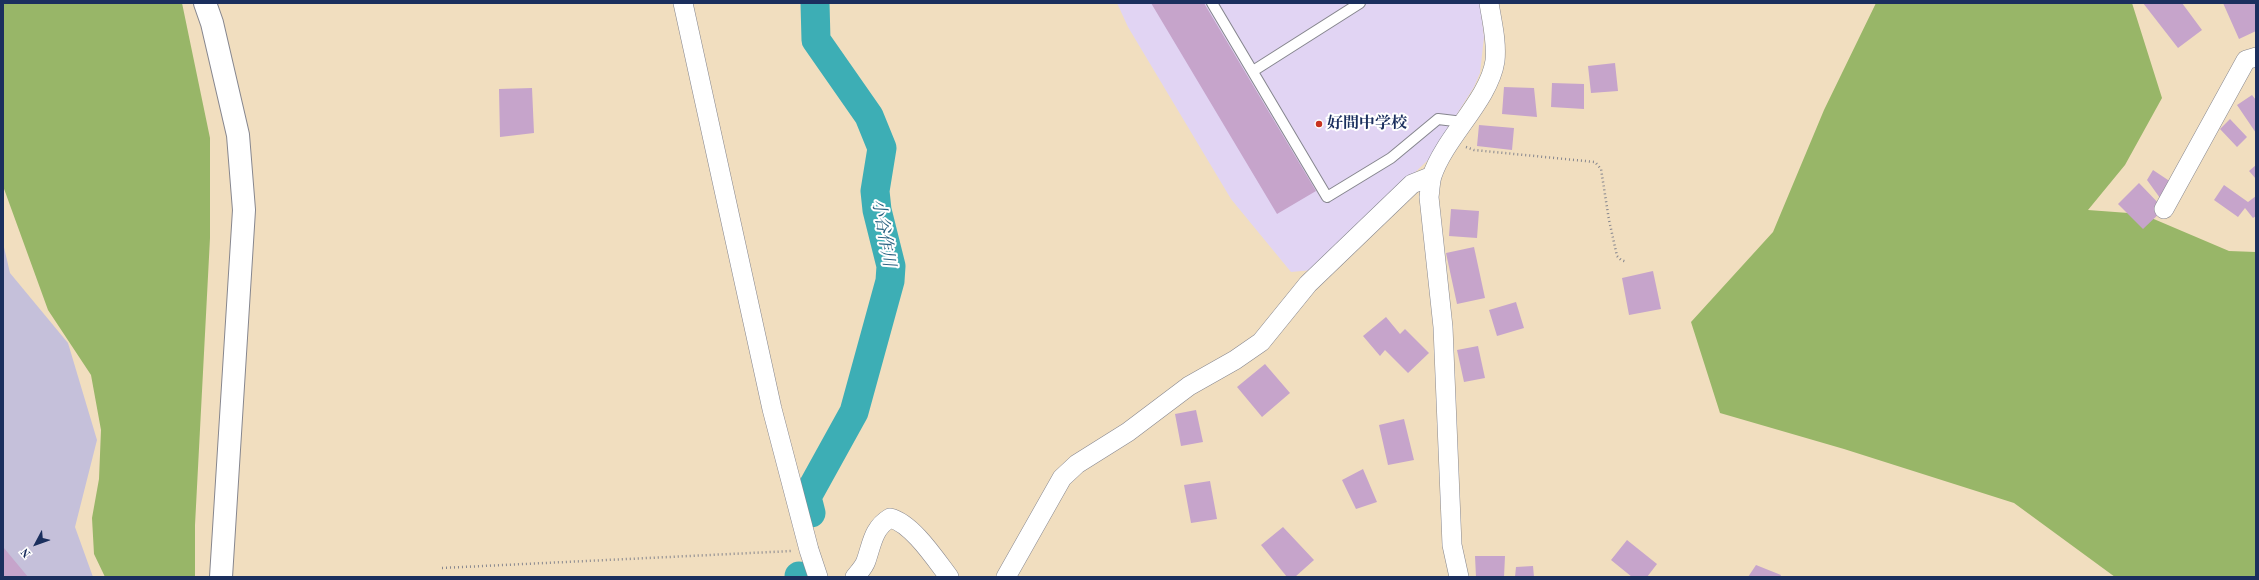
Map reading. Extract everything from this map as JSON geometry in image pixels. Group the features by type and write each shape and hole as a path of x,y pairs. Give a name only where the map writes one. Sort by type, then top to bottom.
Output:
{"street":[{"path":"205,3 212,23 238,135 244,210 221,577"},
{"path":"682,3 772,409 809,550 818,577"},
{"path":"1459,577 1452,545 1444,327 1429,197 1432,176 1451,140 1490,81 1496,40 1489,3"},
{"path":"2164,209 2246,60 2256,58"},
{"path":"1006,577 1062,478 1077,464 1128,432 1189,386 1235,360 1261,342 1314,279 1412,184 1432,176"},
{"path":"855,577 866,563 872,542 881,524 890,518 898,520 927,548 949,577"}],"lane":[{"path":"1212,3 1327,197 1390,158 1438,119 1463,122"},
{"path":"1253,72 1360,3"}],"path":[{"path":"1451,140 1474,150 1595,162 1601,169 1609,220 1617,256 1621,260 1627,262"},
{"path":"442,568 809,550"}],"shaded area":[{"name":"好間中学校","path":"1117,3 1480,3 1484,37 1480,73 1474,87 1428,160 1313,270 1291,272 1231,199 1128,27"},
{"path":"3,243 10,273 68,343 97,440 75,527 93,577 3,577"}],"green space":[{"path":"3,3 182,3 210,138 210,238 195,525 195,577 105,577 94,554 92,518 99,479 101,430 91,375 48,310 3,186"},
{"path":"1876,3 2132,3 2162,98 2125,165 2088,210 2142,214 2229,251 2256,252 2256,577 2115,577 2014,503 1844,449 1720,413 1691,322 1773,232 1824,110"}],"building":[{"path":"1151,3 1204,3 1316,191 1277,214"},
{"path":"2143,3 2182,3 2202,30 2178,48"},
{"path":"2223,3 2256,3 2256,31 2239,39"},
{"path":"1615,63 1618,91 1591,93 1588,66"},
{"path":"1552,83 1584,84 1584,109 1551,107"},
{"path":"1504,87 1534,88 1537,117 1502,114"},
{"path":"532,88 534,133 500,137 499,89"},
{"path":"2252,95 2256,100 2256,133 2237,105"},
{"path":"2230,119 2247,137 2237,147 2220,129"},
{"path":"1479,125 1514,128 1512,150 1477,146"},
{"path":"2256,165 2256,179 2249,171"},
{"path":"2153,170 2177,186 2160,198 2147,180"},
{"path":"2139,183 2164,209 2143,229 2118,204"},
{"path":"2224,185 2248,202 2256,196 2256,216 2253,218 2245,208 2238,217 2214,200"},
{"path":"1451,209 1479,211 1477,238 1449,236"},
{"path":"1474,247 1485,298 1457,304 1446,253"},
{"path":"1653,271 1661,309 1629,315 1622,278"},
{"path":"1516,302 1524,328 1497,336 1489,310"},
{"path":"1386,317 1400,334 1405,329 1429,353 1408,373 1385,350 1380,356 1363,336"},
{"path":"1478,346 1485,378 1464,382 1457,350"},
{"path":"1265,364 1290,393 1262,417 1237,387"},
{"path":"1196,410 1203,442 1181,446 1175,414"},
{"path":"1404,419 1414,460 1388,465 1379,425"},
{"path":"1363,469 1377,502 1356,509 1342,480"},
{"path":"1210,481 1217,519 1191,523 1184,485"},
{"path":"1283,527 1314,560 1295,577 1287,577 1261,545"},
{"path":"1627,540 1657,564 1647,577 1632,577 1611,560"},
{"path":"4,548 28,577 3,577"},
{"path":"1475,556 1505,556 1504,577 1476,577"},
{"path":"1756,565 1781,575 1780,577 1748,577"},
{"path":"1533,566 1534,577 1515,577 1516,567"}],"waterway":[{"name":"小谷作川","path":"811,513 807,497 854,412 890,281 891,266 877,210 875,191 882,148 869,116 816,40 815,3"}],"place":[{"name":"好間中学校","path":"1319,124"}]}
